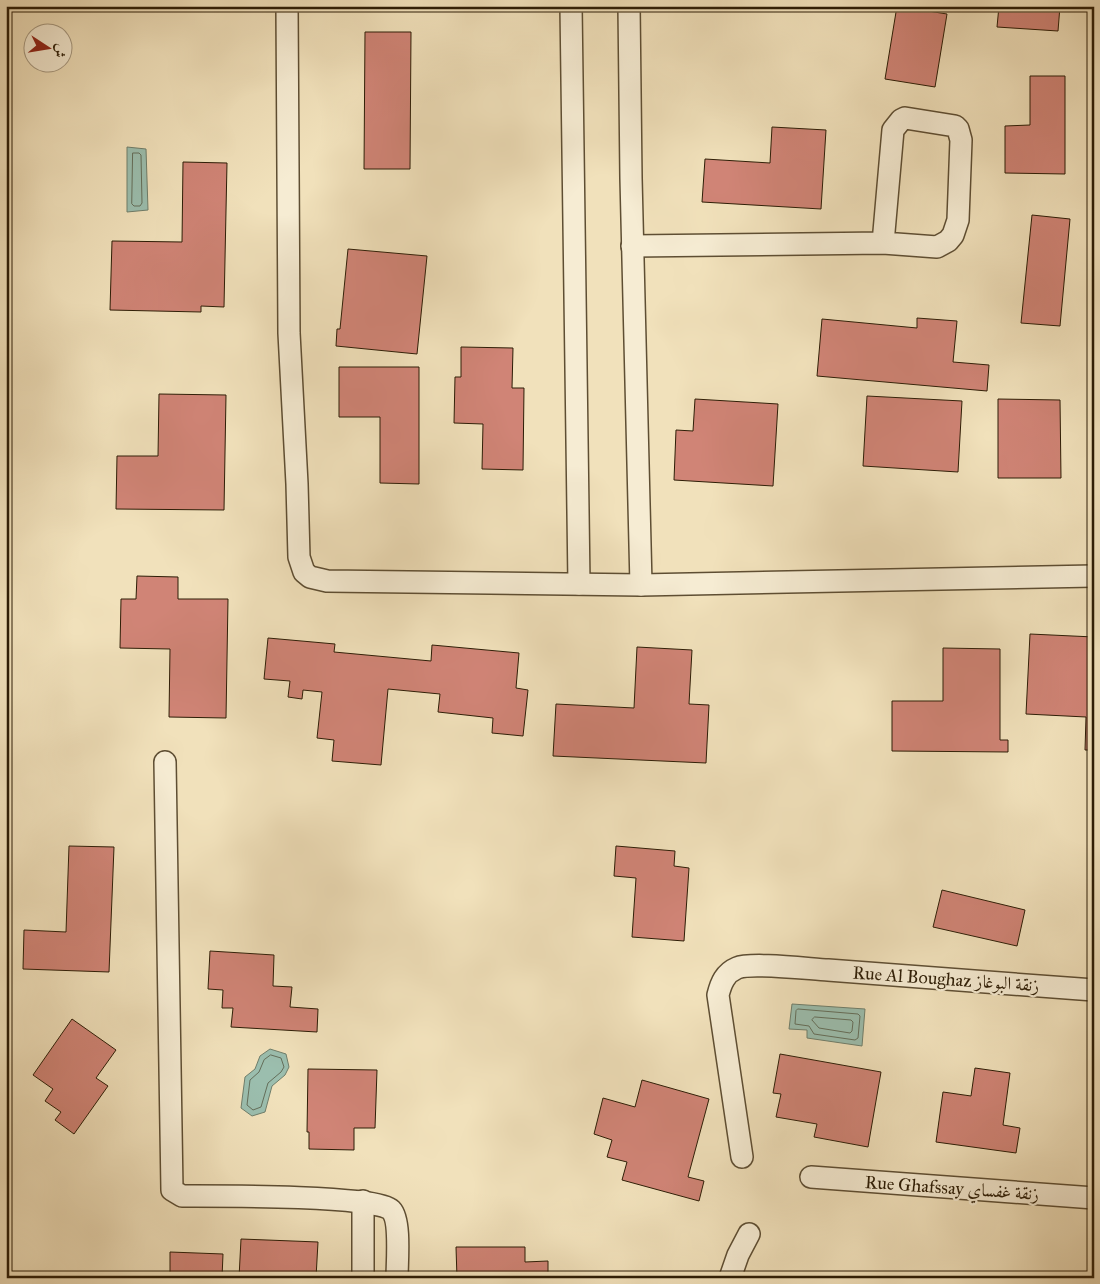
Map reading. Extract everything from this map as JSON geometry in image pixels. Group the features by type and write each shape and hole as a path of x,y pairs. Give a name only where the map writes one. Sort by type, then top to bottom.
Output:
{"street":[{"path":"287,6 289,333 299,557 304,572 310,577 327,581 641,585 1094,576"},
{"path":"571,6 579,584"},
{"path":"629,6 632,246 641,585"},
{"path":"632,246 883,244 937,247 948,241 953,235 958,220 961,140 958,129 955,126 905,118 900,120 893,130 883,244"},
{"path":"165,762 172,1190 182,1196 363,1201 387,1207 397,1220 397,1278"},
{"name":"Rue Al Boughaz زنقة البوغاز","path":"742,1156 718,1006 721,983 727,974 737,968 743,966 799,968 1094,990"},
{"name":"Rue Ghafssay زنقة غفساي","path":"811,1177 1094,1198"},
{"path":"363,1201 363,1278"},
{"path":"730,1278 738,1255 749,1234"}],"water":[{"path":"127,147 146,149 148,210 127,212"},
{"path":"792,1004 865,1009 862,1046 807,1038 807,1030 789,1029"},
{"path":"270,1049 286,1054 289,1067 285,1075 272,1086 265,1112 252,1116 241,1108 245,1077 255,1069 260,1056"}],"building":[{"path":"897,6 947,14 935,87 885,79"},
{"path":"999,6 1060,6 1058,31 997,27"},
{"path":"365,32 411,32 410,169 364,169"},
{"path":"1030,76 1065,76 1065,174 1005,173 1005,126 1030,125"},
{"path":"772,127 826,130 821,209 702,202 705,159 770,163"},
{"path":"183,162 227,163 224,307 201,306 201,312 110,310 112,241 182,242"},
{"path":"1032,215 1070,219 1060,326 1021,323"},
{"path":"348,249 427,256 417,354 336,346 337,329 340,329"},
{"path":"917,318 957,321 953,362 989,365 987,391 817,376 822,319 917,328"},
{"path":"461,347 513,348 512,388 524,388 523,470 482,469 483,424 454,423 455,377 461,377"},
{"path":"339,367 419,367 419,484 380,483 380,417 339,417"},
{"path":"159,394 226,395 224,510 116,509 117,456 158,456"},
{"path":"867,396 962,401 958,472 863,466"},
{"path":"695,399 778,404 773,486 674,480 676,430 693,431"},
{"path":"998,399 1060,400 1061,478 998,478"},
{"path":"137,576 178,577 178,599 228,599 226,718 169,717 170,649 120,648 121,599 136,599"},
{"path":"1030,634 1094,637 1094,750 1085,750 1086,717 1026,714"},
{"path":"268,638 335,644 334,652 431,661 432,645 519,653 516,688 528,690 523,736 492,733 493,718 438,712 440,694 388,689 381,765 332,761 334,740 317,738 322,692 303,690 302,699 288,697 290,681 264,679"},
{"path":"637,647 692,650 689,704 709,705 706,763 553,756 556,704 634,708"},
{"path":"943,648 1000,649 1000,740 1008,740 1008,752 892,751 892,701 943,701"},
{"path":"69,846 114,847 109,972 23,969 24,930 66,932"},
{"path":"616,846 675,851 674,866 689,868 684,941 632,937 636,878 614,876"},
{"path":"942,890 1025,910 1017,946 933,927"},
{"path":"210,951 274,955 273,986 292,987 290,1007 318,1009 317,1032 231,1027 233,1008 222,1008 223,990 208,989"},
{"path":"72,1019 116,1050 96,1078 108,1086 74,1134 55,1120 61,1112 45,1101 53,1089 33,1075"},
{"path":"780,1054 881,1072 868,1147 814,1137 817,1124 776,1117 781,1094 773,1093"},
{"path":"975,1068 1010,1073 1003,1125 1020,1128 1016,1153 936,1142 943,1092 971,1096"},
{"path":"308,1069 377,1070 375,1128 354,1128 354,1150 309,1149 309,1132 307,1132"},
{"path":"642,1080 709,1099 688,1177 704,1181 699,1201 622,1180 627,1162 607,1157 612,1140 594,1134 603,1098 635,1107"},
{"path":"1092,1119 1094,1120 1094,1150 1089,1150"},
{"path":"241,1239 318,1242 316,1278 239,1278"},
{"path":"456,1247 525,1247 525,1262 548,1261 548,1278 457,1278"},
{"path":"170,1252 223,1254 222,1278 170,1278"}]}
